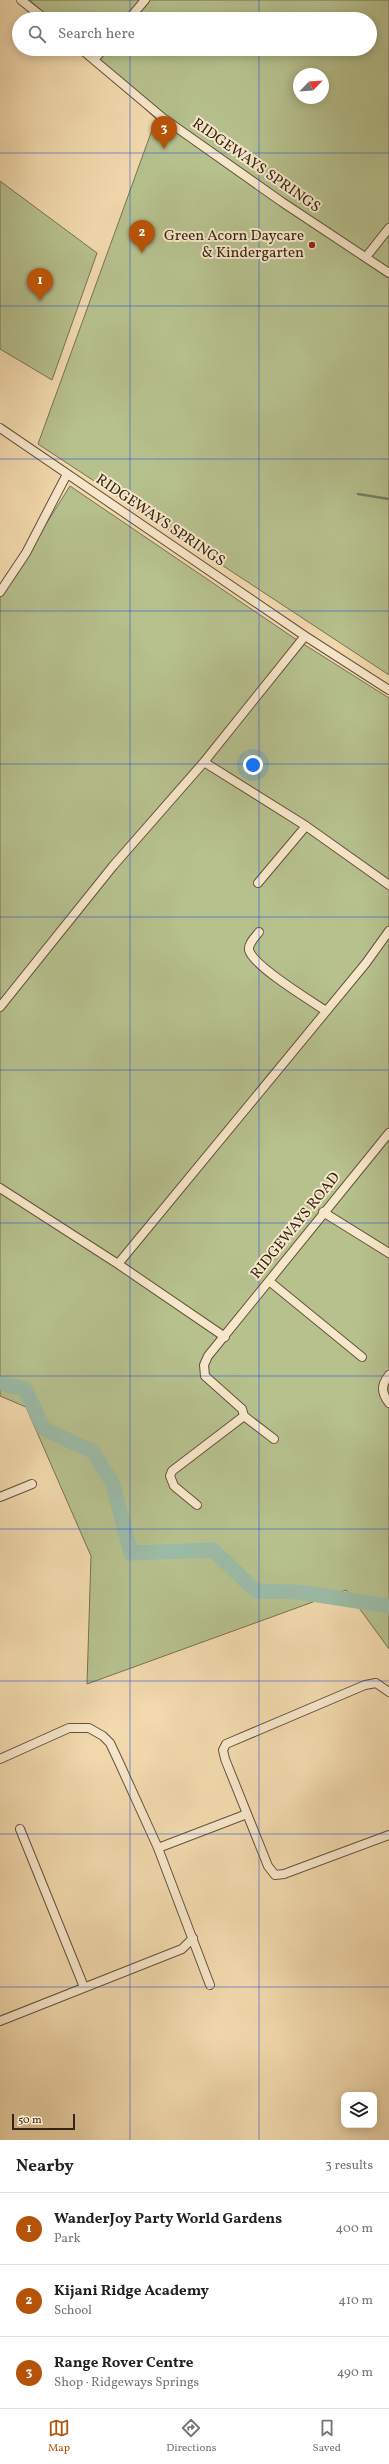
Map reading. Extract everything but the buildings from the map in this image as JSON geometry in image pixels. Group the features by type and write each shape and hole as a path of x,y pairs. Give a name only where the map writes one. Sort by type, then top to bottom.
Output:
{"street":[{"path":"21,0 36,12"},
{"path":"135,12 145,0"},
{"name":"RIDGEWAYS SPRINGS","path":"89,56 158,115 282,202 389,273"},
{"path":"94,60 97,56"},
{"path":"366,258 389,228"},
{"name":"RIDGEWAYS SPRINGS","path":"0,428 305,636 389,690"},
{"path":"0,592 26,553 68,474"},
{"path":"0,1007 113,866 204,762 305,636"},
{"path":"204,762 306,826 389,885"},
{"path":"258,883 306,826"},
{"path":"118,1264 326,1011 389,931"},
{"path":"259,932 250,944 249,949 252,956 262,967 326,1011"},
{"name":"RIDGEWAYS ROAD","path":"244,1416 242,1409 205,1376 204,1365 208,1356 225,1337 323,1212 389,1133"},
{"path":"0,1188 118,1264 225,1337"},
{"path":"323,1212 389,1254"},
{"path":"269,1281 362,1357"},
{"path":"389,1375 383,1383 382,1391 389,1403"},
{"path":"197,1505 174,1486 170,1476 172,1471 244,1416 274,1439"},
{"path":"0,1497 32,1484"},
{"path":"389,1692 376,1683 365,1685 226,1744 223,1750 225,1759 268,1866 275,1874 284,1874 389,1835"},
{"path":"1,1757 68,1728 80,1727 95,1730 110,1743 158,1848 210,1984"},
{"path":"158,1848 247,1814"},
{"path":"20,1829 84,1987"},
{"path":"0,2022 84,1987 182,1949 193,1938"}],"green space":[{"path":"30,0 389,0 389,675 38,444 156,119 89,56 377,56 377,12 43,12"},
{"path":"0,181 97,253 52,380 0,349"},
{"path":"70,486 294,638 389,698 389,1649 346,1590 87,1684 91,1556 26,1407 0,1396 0,597"}],"waterway":[{"path":"358,494 389,499"},
{"path":"0,1383 25,1389 44,1429 92,1451 112,1482 131,1553 213,1550 256,1591 299,1592 389,1606"}],"place":[{"name":"Range Rover Centre","path":"164,149"},
{"name":"Green Acorn Daycare & Kindergarten","path":"312,245"},
{"name":"Kijani Ridge Academy","path":"142,253"},
{"name":"WanderJoy Party World Gardens","path":"40,301"}]}
